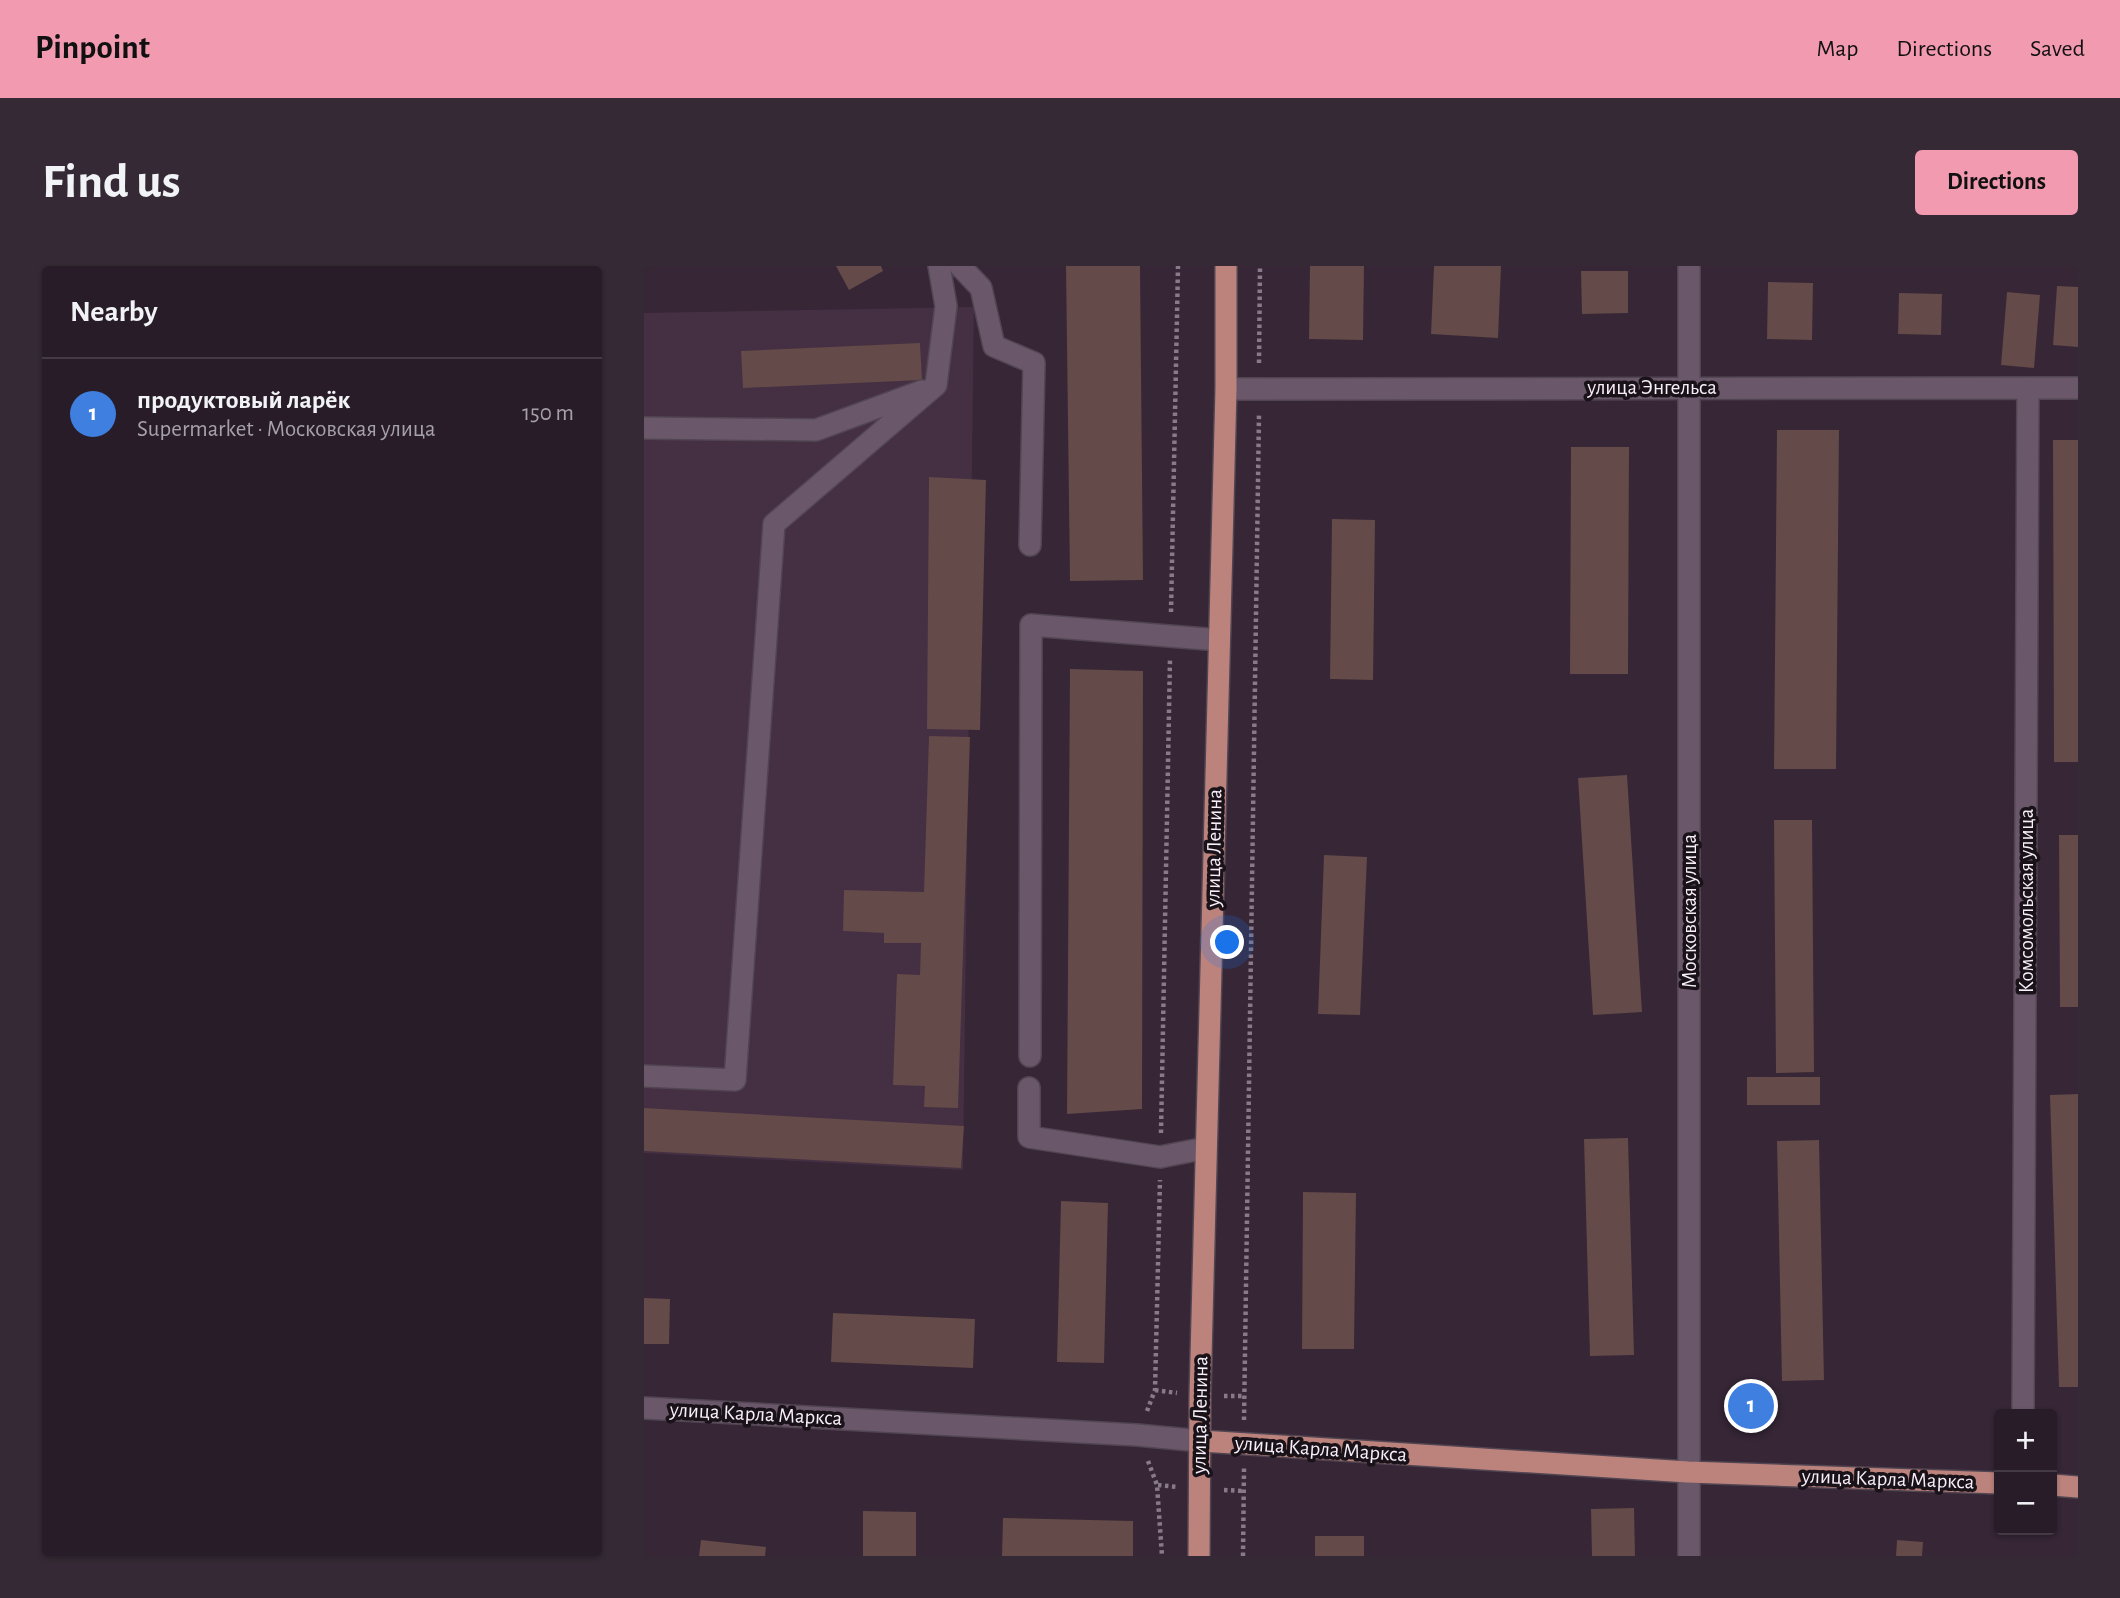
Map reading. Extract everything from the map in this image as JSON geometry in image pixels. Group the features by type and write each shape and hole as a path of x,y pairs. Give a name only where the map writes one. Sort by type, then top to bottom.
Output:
{"main road":[{"name":"улица Ленина","path":"1199,1556 1206,1148 1226,389 1226,266"},
{"name":"улица Карла Маркса","path":"1201,1441 1688,1472 1994,1483"},
{"path":"2057,1485 2078,1487"}],"street":[{"path":"644,1076 735,1080 774,524 936,385 946,306 939,266"},
{"path":"960,266 981,288 994,346 1034,363 1030,545"},
{"name":"Московская улица","path":"1689,266 1689,1556"},
{"path":"644,428 816,430 936,385"},
{"name":"Комсомольская улица","path":"2023,1409 2028,388"},
{"name":"улица Энгельса","path":"1226,389 2078,388"},
{"path":"1030,1056 1031,625 1219,640"},
{"path":"1028,1088 1029,1137 1160,1157 1206,1148"},
{"name":"улица Карла Маркса","path":"644,1408 1137,1435 1201,1441"}],"path":[{"path":"1162,1556 1157,1485 1137,1435 1156,1390 1178,266"},
{"path":"1243,1556 1260,266"}],"shaded area":[{"path":"974,307 963,1170 644,1153 644,313"}],"building":[{"path":"836,266 881,266 883,271 849,290"},
{"path":"1066,266 1140,266 1143,580 1070,581"},
{"path":"1310,266 1364,266 1363,340 1309,339"},
{"path":"1434,266 1501,266 1498,338 1431,334"},
{"path":"1581,271 1628,271 1628,313 1582,314"},
{"path":"1768,282 1813,283 1812,340 1767,339"},
{"path":"2057,286 2078,287 2078,347 2053,345"},
{"path":"2007,292 2040,295 2034,368 2001,365"},
{"path":"1899,293 1942,294 1941,335 1898,334"},
{"path":"920,343 922,380 743,388 741,351"},
{"path":"1777,430 1839,430 1836,769 1774,769"},
{"path":"2053,440 2078,440 2078,762 2054,762"},
{"path":"1571,447 1629,447 1628,674 1570,674"},
{"path":"929,477 986,480 980,730 927,729"},
{"path":"1332,519 1375,520 1373,680 1330,679"},
{"path":"1070,669 1143,671 1142,1109 1067,1114"},
{"path":"929,736 970,737 958,1108 924,1107 925,1086 893,1085 897,974 920,975 921,943 884,943 884,933 843,931 844,890 924,892"},
{"path":"1627,775 1642,1012 1593,1015 1578,778"},
{"path":"1774,820 1812,820 1814,1072 1776,1073"},
{"path":"2059,835 2078,835 2078,1007 2060,1007"},
{"path":"1324,855 1367,857 1360,1015 1318,1014"},
{"path":"1747,1077 1820,1077 1820,1105 1747,1105"},
{"path":"2078,1094 2078,1387 2059,1387 2050,1095"},
{"path":"644,1108 964,1126 961,1168 644,1151"},
{"path":"1628,1138 1634,1355 1590,1356 1584,1139"},
{"path":"1819,1140 1824,1380 1782,1381 1777,1141"},
{"path":"1303,1192 1356,1193 1354,1349 1302,1349"},
{"path":"1061,1201 1108,1203 1104,1363 1057,1362"},
{"path":"644,1298 670,1299 669,1344 644,1344"},
{"path":"833,1313 975,1319 973,1368 831,1362"},
{"path":"1736,1385 1767,1387 1765,1427 1734,1426"},
{"path":"1634,1508 1635,1556 1592,1556 1591,1509"},
{"path":"863,1511 916,1512 916,1556 863,1556"},
{"path":"1003,1518 1133,1521 1133,1556 1002,1556"},
{"path":"1315,1536 1364,1536 1364,1556 1315,1556"},
{"path":"701,1540 766,1547 765,1556 699,1556"},
{"path":"1897,1540 1923,1542 1922,1556 1896,1556"}],"place":[{"name":"продуктовый ларёк","path":"1751,1406"}]}
